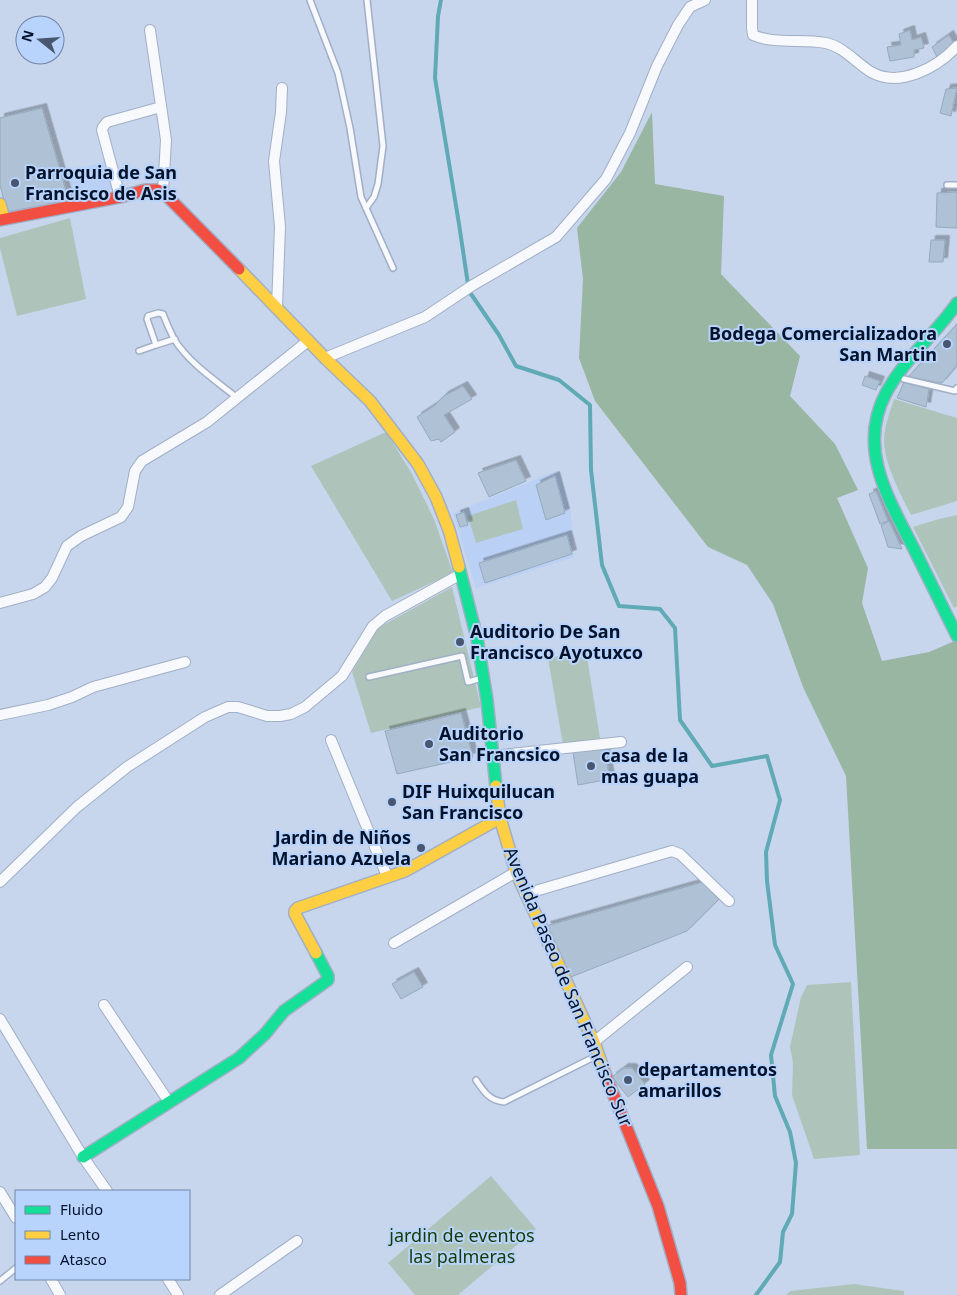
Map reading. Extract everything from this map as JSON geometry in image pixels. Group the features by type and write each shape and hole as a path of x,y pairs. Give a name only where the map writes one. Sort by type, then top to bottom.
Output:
{"main road":[{"path":"0,204 2,219 120,197 145,190 163,192"},
{"name":"Avenida Paseo de San Francisco Sur","path":"163,192 308,341 370,401 418,464 436,497 449,530 477,638 488,700 492,756 500,818 516,872 594,1042 658,1206 680,1283 681,1295"},
{"path":"957,303 946,320 894,380 880,409 874,439 874,454 884,489 957,636"},
{"path":"83,1157 239,1058 265,1034 284,1011 328,980 328,976 295,914 298,908 405,871 500,818"}],"street":[{"path":"325,358 425,317 473,285 556,236 606,179 630,133 657,66 678,25 690,7 705,0"},
{"path":"752,0 752,28 754,35 772,40 826,43 841,50 881,77 906,76 930,67 950,54 957,46"},
{"path":"150,30 166,140 163,192"},
{"path":"277,307 280,227 274,161 281,112 282,88"},
{"path":"120,197 102,130 103,126 107,122 161,107"},
{"path":"0,603 33,594 45,587 52,578 67,546 81,536 121,516 128,507 135,471 142,461 207,422 308,341"},
{"path":"0,882 77,807 135,762 205,717 228,707 238,707 267,716 291,714 306,707 342,676 373,626 385,616 461,574"},
{"path":"0,715 48,705 72,697 92,687 185,662"},
{"path":"332,740 387,876"},
{"path":"492,756 621,742"},
{"path":"525,894 672,851 680,854 729,901"},
{"path":"394,942 516,872"},
{"path":"594,1042 687,967"},
{"path":"104,1004 169,1102"},
{"path":"0,1019 83,1157 106,1190"},
{"path":"0,1192 15,1216"},
{"path":"220,1295 297,1241"},
{"path":"52,1280 60,1295"},
{"path":"169,1280 178,1295"}],"lane":[{"path":"310,0 338,73 350,128 361,197 393,268"},
{"path":"366,208 374,197 378,184 384,146 367,0"},
{"path":"947,185 957,185"},
{"path":"156,346 147,319 148,316 158,313 162,314 174,339 196,365 236,397"},
{"path":"139,350 174,339"},
{"path":"904,379 955,391 957,388"},
{"path":"369,677 462,656 468,682 484,678"},
{"path":"476,1080 488,1097 504,1102 598,1055"},
{"path":"0,1281 15,1269"}],"shaded area":[{"path":"105,162 112,189 75,198 68,171"},
{"path":"559,470 571,513 574,557 476,588 453,513"}],"green space":[{"path":"652,112 655,184 724,196 721,274 800,356 790,396 835,444 858,490 837,498 868,568 862,603 882,661 929,652 957,640 957,1149 867,1149 846,776 803,687 773,604 747,565 708,547 595,401 579,358 583,279 577,228 621,172"},
{"path":"70,218 86,299 17,316 0,248 0,238"},
{"path":"894,399 957,418 957,501 911,515 894,479 885,450 885,430"},
{"path":"386,432 412,474 434,519 453,573 392,601 311,466"},
{"path":"516,500 523,529 476,543 468,516"},
{"path":"957,515 957,606 954,608 913,527"},
{"path":"452,587 481,707 371,733 352,672 378,628"},
{"path":"586,651 600,738 563,745 548,658"},
{"path":"851,982 860,1155 814,1159 792,1095 793,1063 790,1047 801,997 807,985"},
{"name":"jardin de eventos las palmeras","path":"491,1176 536,1229 458,1295 415,1295 388,1263"},
{"path":"854,1284 904,1291 904,1295 786,1295 790,1291"}],"building":[{"path":"910,30 912,40 921,37 924,48 914,50 914,57 890,61 887,47 901,45 899,34"},
{"path":"949,35 955,46 937,57 932,47"},
{"path":"957,88 951,116 940,113 946,89"},
{"name":"Parroquia de San Francisco de Asis","path":"42,108 69,201 7,212 0,185 0,118"},
{"path":"957,192 957,228 936,227 937,193"},
{"path":"931,240 945,240 943,262 929,262"},
{"name":"Bodega Comercializadora San Martin","path":"957,324 957,365 942,383 908,377"},
{"path":"865,376 880,381 876,390 862,385"},
{"path":"904,382 929,389 926,407 897,398"},
{"path":"463,386 472,399 444,415 455,432 441,442 439,439 431,441 417,417 434,406 444,396"},
{"path":"516,460 526,481 489,497 478,473"},
{"path":"555,476 565,513 546,520 536,485"},
{"path":"876,491 888,521 880,524 869,494"},
{"path":"464,512 468,525 460,527 456,515"},
{"path":"889,521 902,549 888,547 881,525"},
{"path":"567,535 572,554 485,583 479,563"},
{"name":"Auditorio San Francsico","path":"461,713 473,757 397,774 385,731"},
{"name":"casa de la mas guapa","path":"604,746 610,779 578,785 573,752"},
{"path":"703,882 719,899 687,931 571,977 546,926"},
{"path":"414,972 423,987 401,999 392,984"},
{"name":"departamentos amarillos","path":"624,1068 632,1068 645,1084 628,1097 612,1077"}],"waterway":[{"path":"441,0 438,16 435,78 469,291 499,335 516,366 559,380 590,405 591,470 602,565 619,606 660,609 675,628 680,720 712,766 767,756 780,800 766,852 767,881 775,945 793,984 771,1055 775,1096 790,1132 796,1163 792,1214 783,1232 780,1262 756,1295"}],"traffic: fast":[{"path":"957,303 893,381 878,413 874,433 875,453 886,491 957,636"},
{"path":"459,567 477,638 487,700 496,786"},
{"path":"83,1157 239,1058 265,1034 284,1011 328,980 328,976 316,953"}],"traffic: slow":[{"path":"0,204 4,219"},
{"path":"239,269 325,358 370,401 418,464 436,497 449,530 459,567"},
{"path":"496,786 500,818 516,872 594,1042 604,1071"},
{"path":"316,953 295,914 298,908 405,871 500,818"}],"traffic: jam":[{"path":"0,220 120,197 145,190 158,190 163,192 239,269"},
{"path":"604,1071 658,1206 680,1283 681,1295"}],"place":[{"name":"Parroquia de San Francisco de Asis","path":"15,183"},
{"name":"Bodega Comercializadora San Martin","path":"947,344"},
{"name":"Auditorio De San Francisco Ayotuxco","path":"460,642"},
{"name":"Auditorio San Francsico","path":"429,744"},
{"name":"casa de la mas guapa","path":"591,766"},
{"name":"DIF Huixquilucan San Francisco","path":"392,802"},
{"name":"Jardin de Niños Mariano Azuela","path":"421,848"},
{"name":"departamentos amarillos","path":"628,1080"}]}
